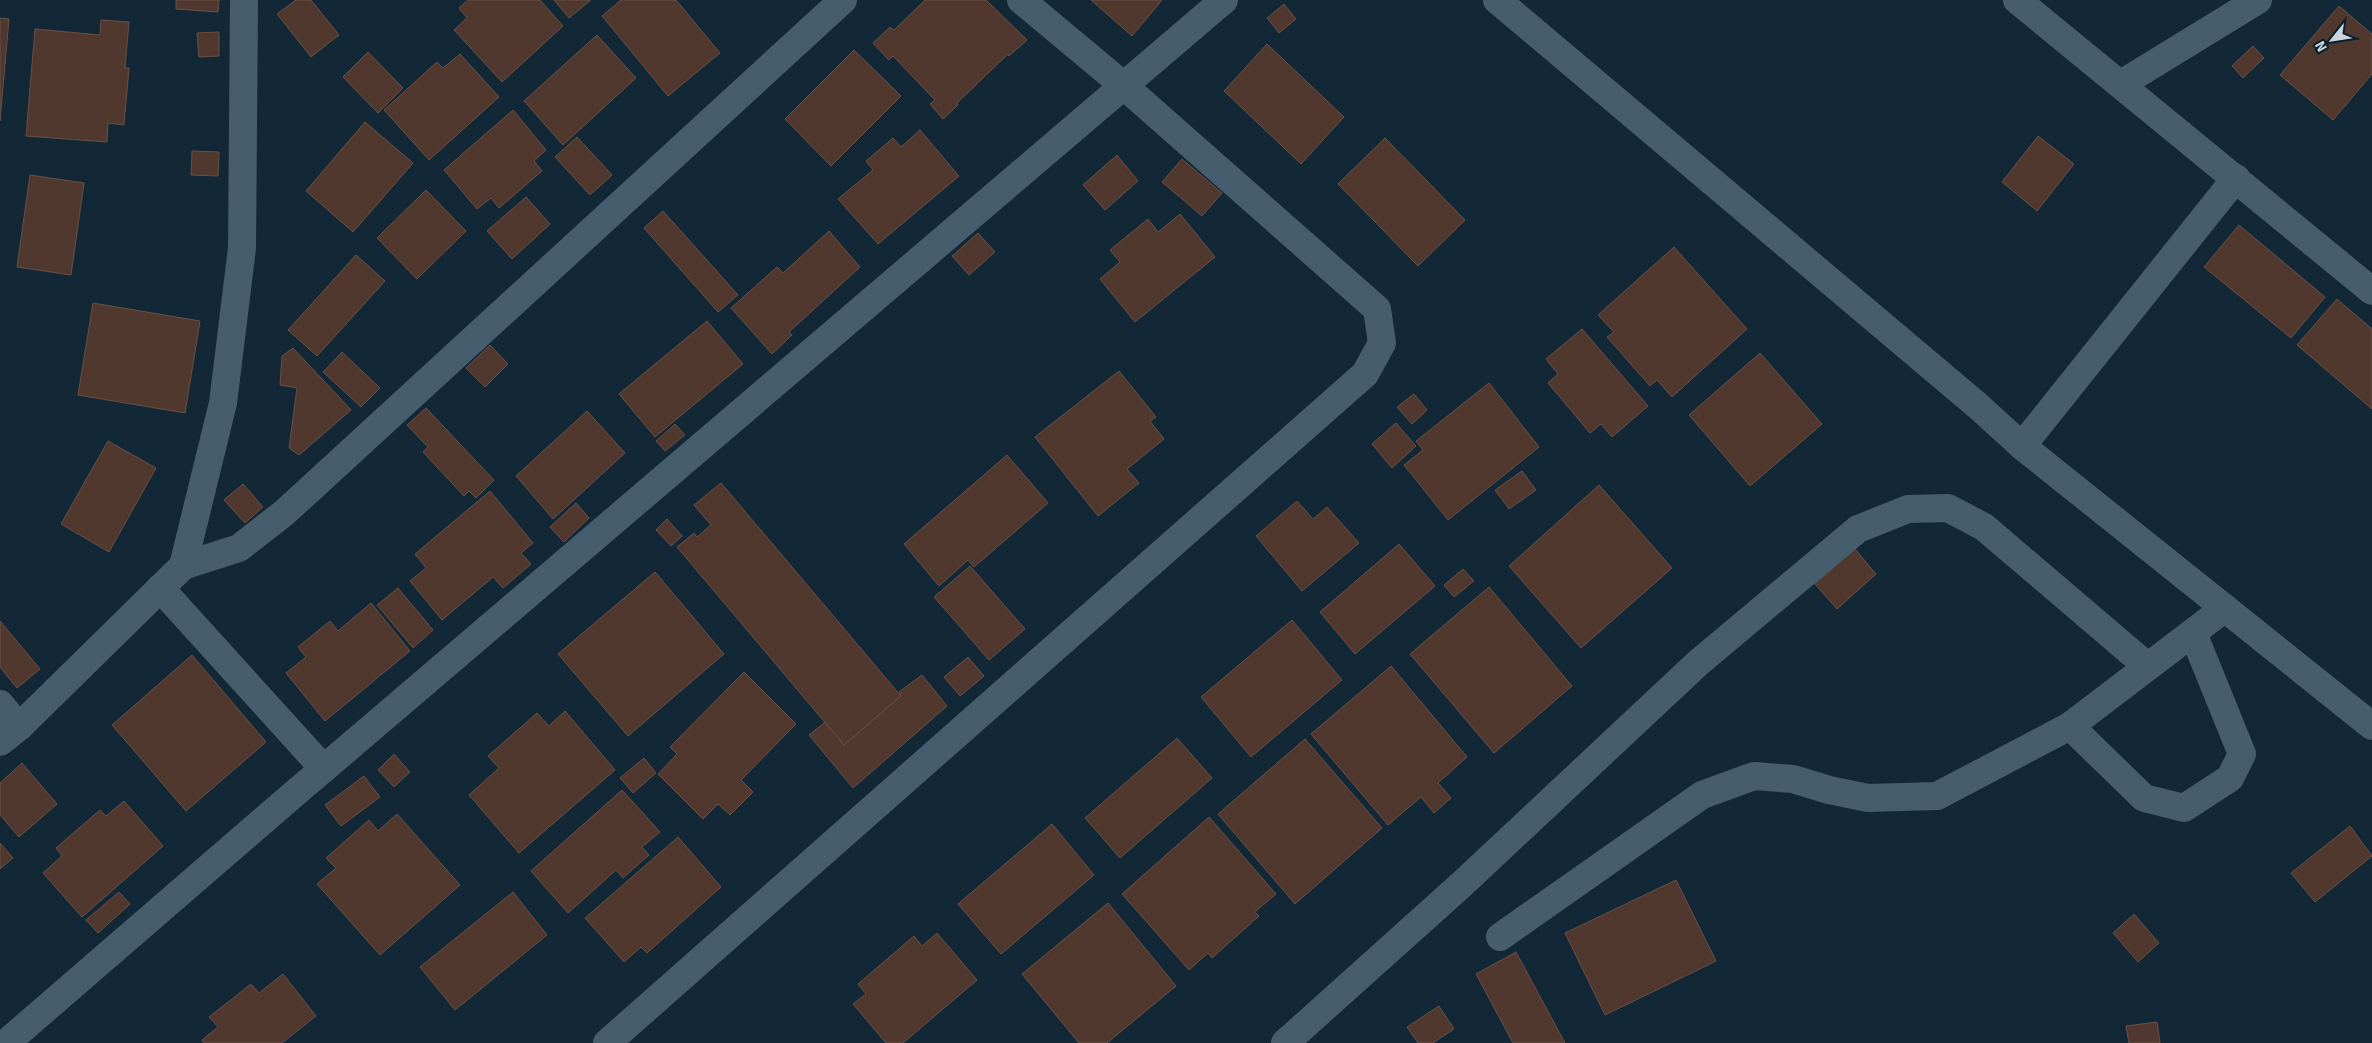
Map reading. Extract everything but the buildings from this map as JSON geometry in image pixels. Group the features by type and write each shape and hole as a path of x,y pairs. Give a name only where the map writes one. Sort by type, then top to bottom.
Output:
{"street":[{"path":"183,566 223,403 242,248 244,0"},
{"path":"0,704 10,734 183,566 239,548 284,513 843,0"},
{"path":"607,1043 1365,374 1382,343 1376,309 1123,85 1021,0"},
{"path":"6,1043 1224,0"},
{"path":"1496,0 1978,406 2022,446 2372,726"},
{"path":"2018,0 2372,292"},
{"path":"2121,84 2258,0"},
{"path":"2022,446 2236,178"},
{"path":"1285,1043 1461,885 1698,663 1858,529 1908,509 1948,508 1984,527 2147,666"},
{"path":"160,588 324,769"},
{"path":"1500,937 1702,795 1754,776 1793,780 1868,798 1937,796 2070,726 2225,608"},
{"path":"2070,726 2144,798 2184,808 2230,778 2242,754 2193,633"}]}
